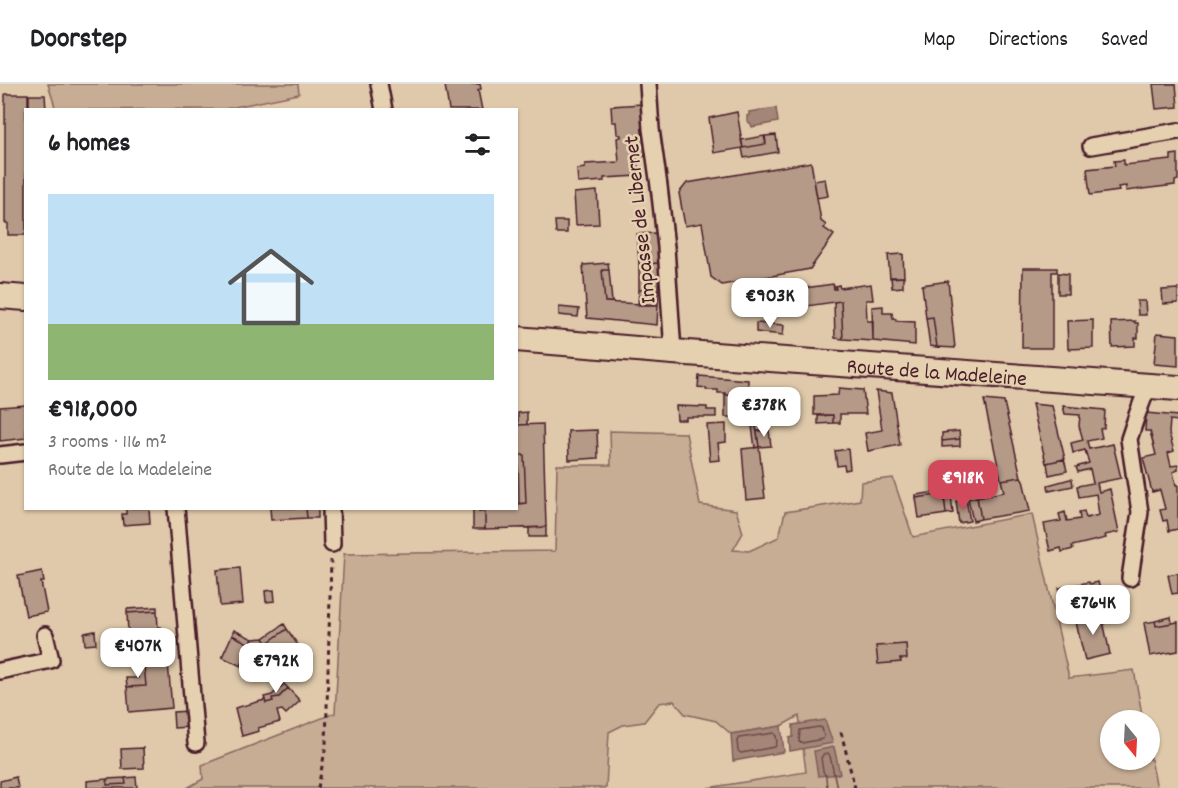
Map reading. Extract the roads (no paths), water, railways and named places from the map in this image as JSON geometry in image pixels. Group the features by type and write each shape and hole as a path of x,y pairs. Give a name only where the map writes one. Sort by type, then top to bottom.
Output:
{"main road":[{"path":"0,296 24,298"},
{"name":"Route de la Madeleine","path":"518,339 1178,388"}],"street":[{"path":"379,84 384,108"},
{"name":"Impasse de Libernet","path":"648,84 651,129 666,247 673,352"},
{"path":"1091,146 1178,131"},
{"path":"1130,578 1140,512 1129,439 1148,386"},
{"path":"0,455 24,452"},
{"path":"176,510 196,743"},
{"path":"331,510 332,544"},
{"path":"0,671 51,660 45,635"}],"water":[{"path":"776,108 778,122 752,127 747,121 749,112"},
{"path":"825,720 833,743 790,751 789,738 793,737 793,725"},
{"path":"781,726 784,752 733,761 731,734"},
{"path":"834,747 840,774 818,776 814,751"}]}
